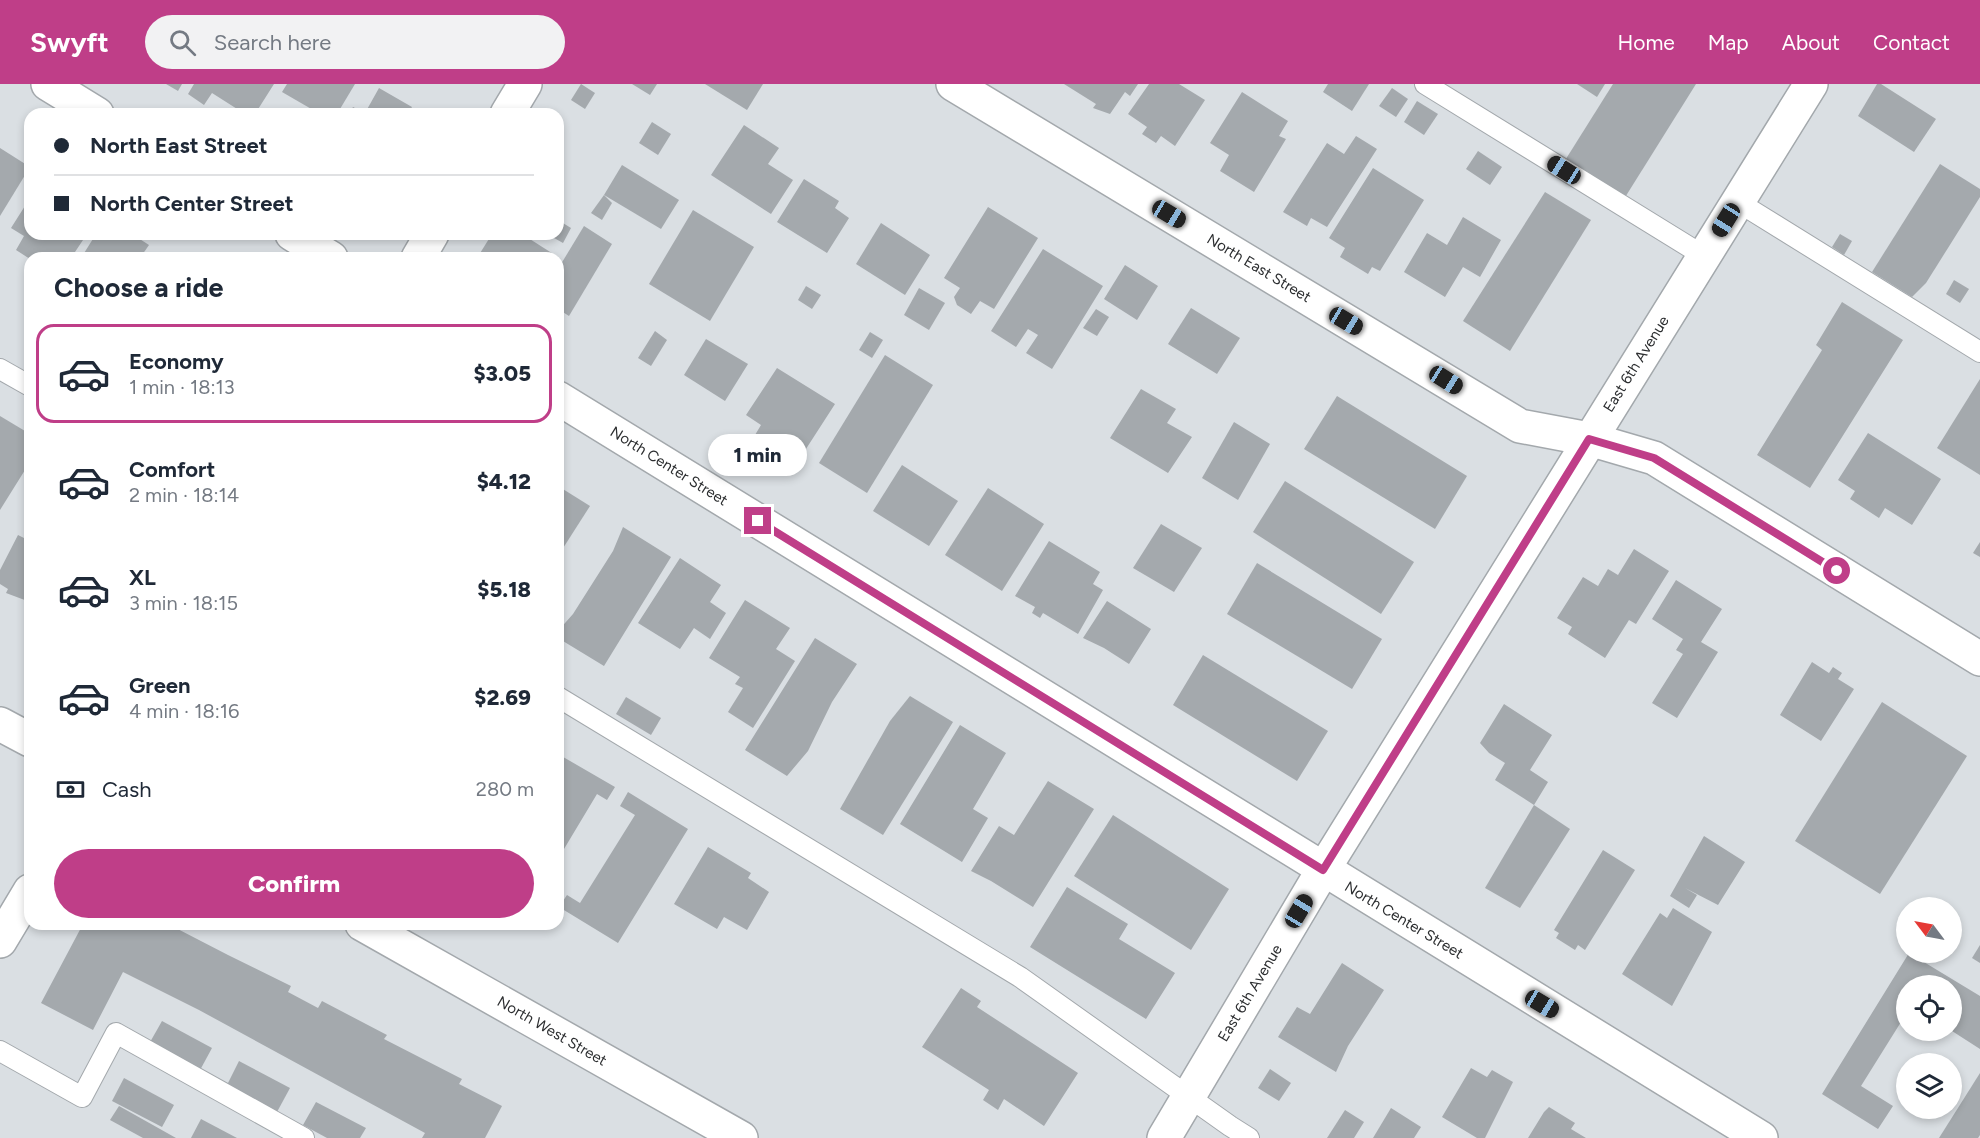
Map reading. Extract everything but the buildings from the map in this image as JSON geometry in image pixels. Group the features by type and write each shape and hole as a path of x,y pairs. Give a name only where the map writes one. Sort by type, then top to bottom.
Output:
{"street":[{"path":"48,84 87,108"},
{"path":"511,108 525,84"},
{"name":"North East Street","path":"953,84 1520,426 1589,439 1654,458 1980,659"},
{"name":"East 6th Avenue","path":"1164,1138 1323,870 1811,84"},
{"path":"302,240 321,252"},
{"name":"North Center Street","path":"564,402 1761,1138"},
{"path":"0,724 24,737"},
{"path":"0,941 24,901"},
{"name":"North West Street","path":"373,930 741,1138"}],"lane":[{"path":"1425,84 1704,256"},
{"path":"1738,202 1980,352"},
{"path":"0,369 24,383"},
{"path":"564,701 1020,977 1249,1138"},
{"path":"0,1051 82,1097 116,1033 304,1138"}],"route":[{"path":"758,521 1323,870 1589,439 1654,458 1837,571"}]}
